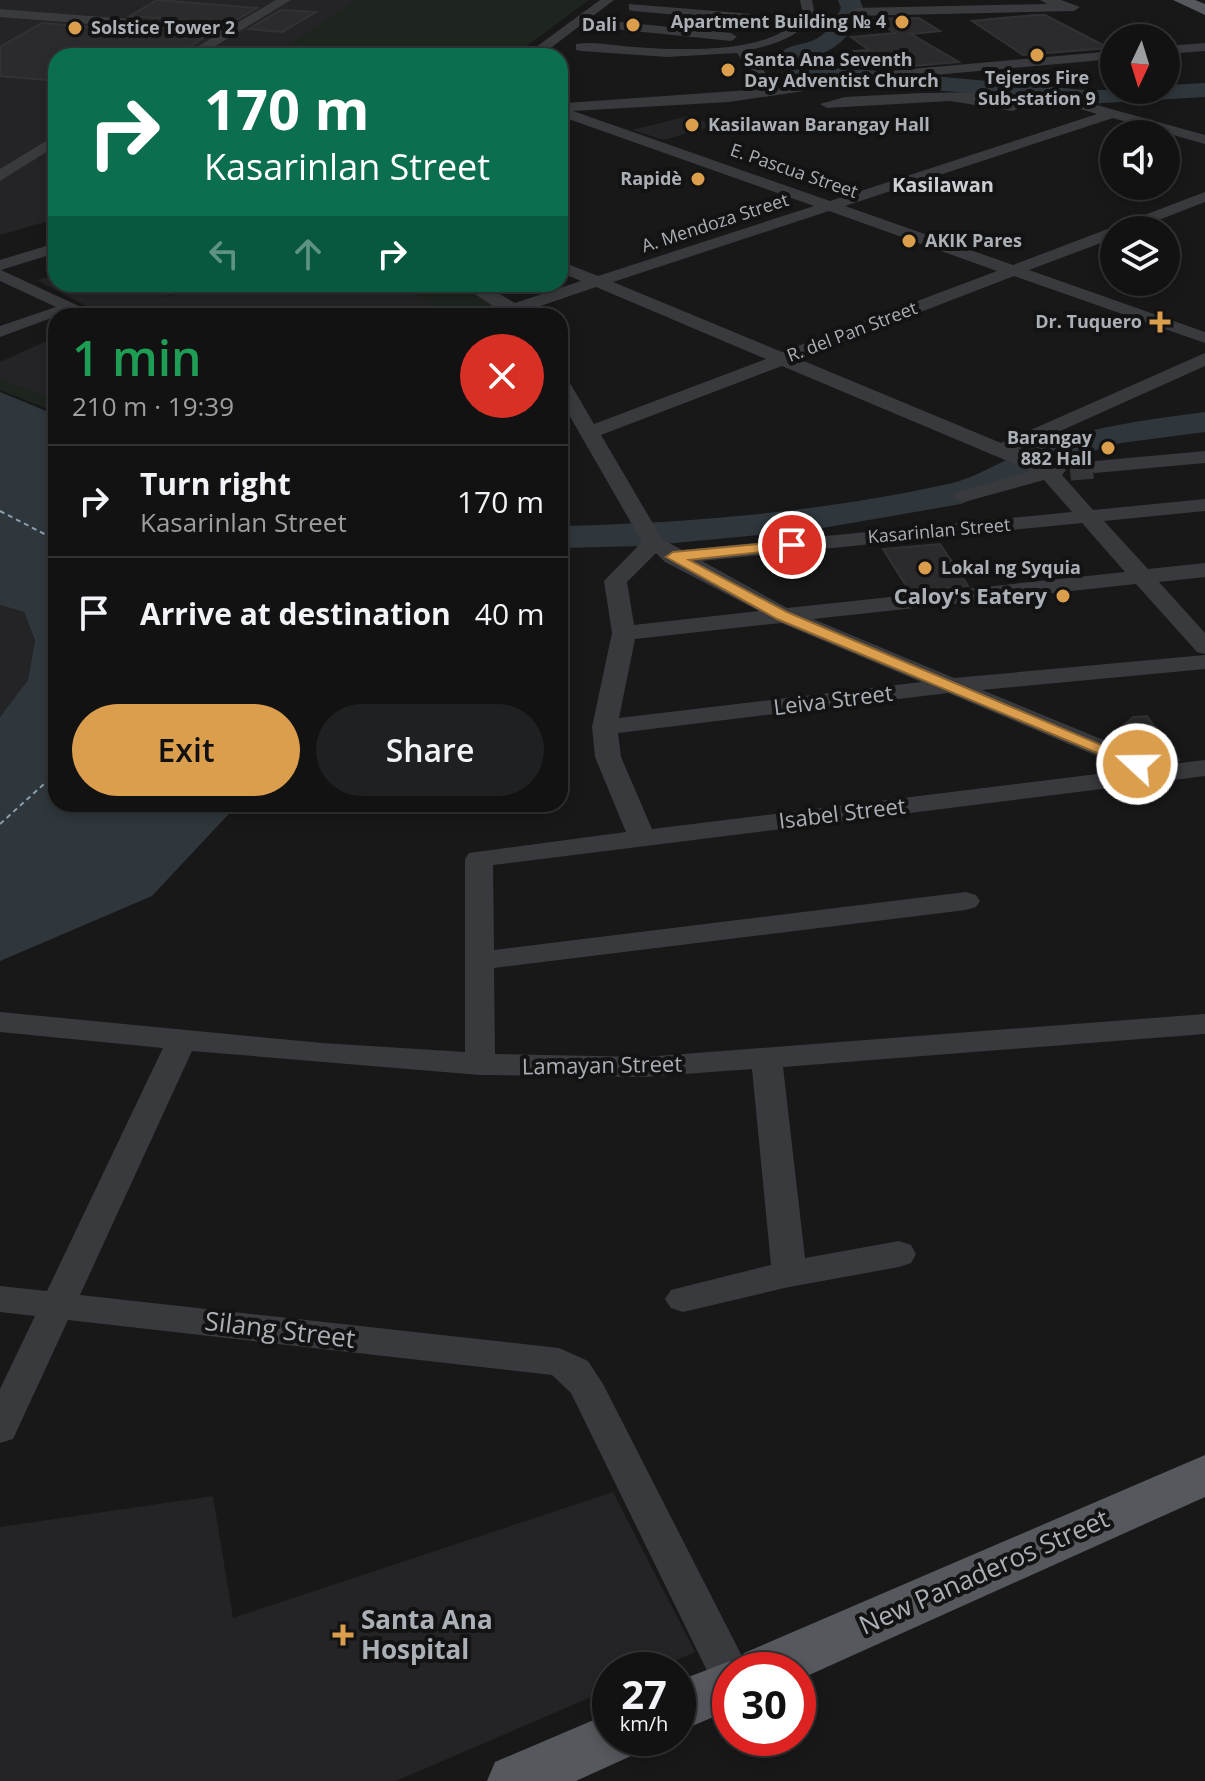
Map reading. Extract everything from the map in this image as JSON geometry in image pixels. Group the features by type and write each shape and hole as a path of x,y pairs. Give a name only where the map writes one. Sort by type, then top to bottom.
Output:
{"main road":[{"path":"1181,0 1204,9"},
{"name":"New Panaderos Street","path":"804,1652 1205,1475"},
{"path":"515,1781 592,1747"}],"street":[{"path":"203,48 285,0"},
{"path":"543,48 608,0"},
{"path":"790,0 807,0 809,16 805,22 768,41 674,55 577,50 636,3 805,22"},
{"path":"950,0 977,8 1000,0"},
{"path":"855,12 891,6 1074,9 1071,5 1046,0"},
{"path":"0,13 230,31"},
{"path":"609,25 768,41"},
{"path":"572,27 587,29"},
{"path":"739,47 773,93"},
{"path":"1180,49 1205,47"},
{"path":"674,55 681,69"},
{"path":"568,108 773,93 859,79 1100,56"},
{"path":"859,79 879,96"},
{"path":"688,83 696,100"},
{"path":"827,104 879,96 991,100 1013,107"},
{"path":"1075,103 1205,140"},
{"name":"E. Pascua Street","path":"568,112 1205,338"},
{"name":"A. Mendoza Street","path":"526,308 1111,114"},
{"path":"0,176 48,144"},
{"name":"R. del Pan Street","path":"1155,216 1205,197"},
{"path":"1184,205 1205,212"},
{"name":"R. del Pan Street","path":"591,432 1100,237"},
{"path":"0,265 48,250"},
{"path":"568,269 1040,467 1070,469"},
{"path":"0,275 72,307 69,308"},
{"path":"482,292 508,308"},
{"path":"0,332 48,315"},
{"path":"1000,451 1205,359"},
{"path":"568,395 651,538 673,557 782,615 1159,772"},
{"path":"1095,467 1205,457"},
{"path":"964,496 1040,467"},
{"path":"1040,467 1205,647"},
{"name":"Kasarinlan Street","path":"673,557 1205,505"},
{"path":"642,838 608,757 605,727 624,633 615,581 651,538"},
{"path":"624,633 1205,570"},
{"name":"Leiva Street","path":"605,727 947,686 1205,662"},
{"name":"Isabel Street","path":"477,961 479,859 1205,768"},
{"path":"480,1065 477,961 966,901"},
{"name":"Lamayan Street","path":"0,1022 480,1065 644,1067 1205,1024"},
{"path":"0,1428 182,1040"},
{"path":"766,1057 789,1274"},
{"path":"683,1299 789,1274 827,1270 899,1254"},
{"name":"Silang Street","path":"0,1299 559,1362 575,1371 585,1384 719,1652"}],"shaded area":[{"path":"0,0 357,0 285,48 48,48 48,221 0,235"},
{"path":"357,0 589,0 524,48 285,48"},
{"path":"688,116 716,125 664,140 632,130"},
{"path":"48,277 48,286 37,280"},
{"path":"60,292 178,292 155,300 182,292 473,292 498,305 489,308 90,308"},
{"path":"410,292 473,292 496,304 482,308 438,308"},
{"path":"48,341 48,397 0,380 0,362"},
{"path":"0,380 48,397 48,409 0,390"},
{"path":"0,392 48,412 48,812 231,812 152,896 0,961 0,717 28,680 35,640 24,612 0,605"},
{"path":"0,605 24,612 35,640 28,680 0,717"},
{"name":"Santa Ana Hospital","path":"613,1492 695,1652 592,1652 592,1697 396,1781 0,1781 0,1527 213,1496 233,1618"}],"building":[{"path":"157,0 257,8 229,24 130,16"},
{"path":"281,10 316,12 282,32 249,29"},
{"path":"1045,15 1100,43 1100,49 1023,55 972,21"},
{"path":"919,18 940,31 911,34 959,62 879,69 854,51 869,50 851,37 895,33 874,19"},
{"path":"42,23 206,36 187,48 48,48 48,80 0,76 0,47"},
{"name":"Lokal ng Syquia","path":"940,544 968,586 910,592 883,549"},
{"path":"1147,716 1179,760 1162,761 1108,739 1133,717"}],"waterway":[{"path":"849,0 852,8 841,30 822,47 789,56 794,65 805,71 1086,97 1205,90"},
{"path":"568,537 643,535 811,519 961,493 1053,452 1118,433 1205,422"}],"ferry route":[{"path":"0,511 48,536"},
{"path":"0,824 48,780"}],"tunnel":[{"path":"1070,469 1095,467"}],"place":[{"name":"Apartment Building № 4","path":"902,22"},
{"name":"Dali","path":"633,25"},
{"name":"Solstice Tower 2","path":"75,28"},
{"name":"Tejeros Fire Sub-station 9","path":"1037,55"},
{"name":"Santa Ana Seventh Day Adventist Church","path":"728,70"},
{"name":"Kasilawan Barangay Hall","path":"692,125"},
{"name":"Rapidè","path":"698,179"},
{"name":"AKIK Pares","path":"909,241"},
{"name":"Dr. Tuquero","path":"1160,322"},
{"name":"Barangay 882 Hall","path":"1108,448"},
{"name":"Lokal ng Syquia","path":"925,568"},
{"name":"Caloy's Eatery","path":"1063,596"},
{"name":"Santa Ana Hospital","path":"343,1635"}],"district":[{"name":"Kasilawan","path":"943,185"}],"route":[{"path":"792,545 673,557 782,615 1137,764"}]}
